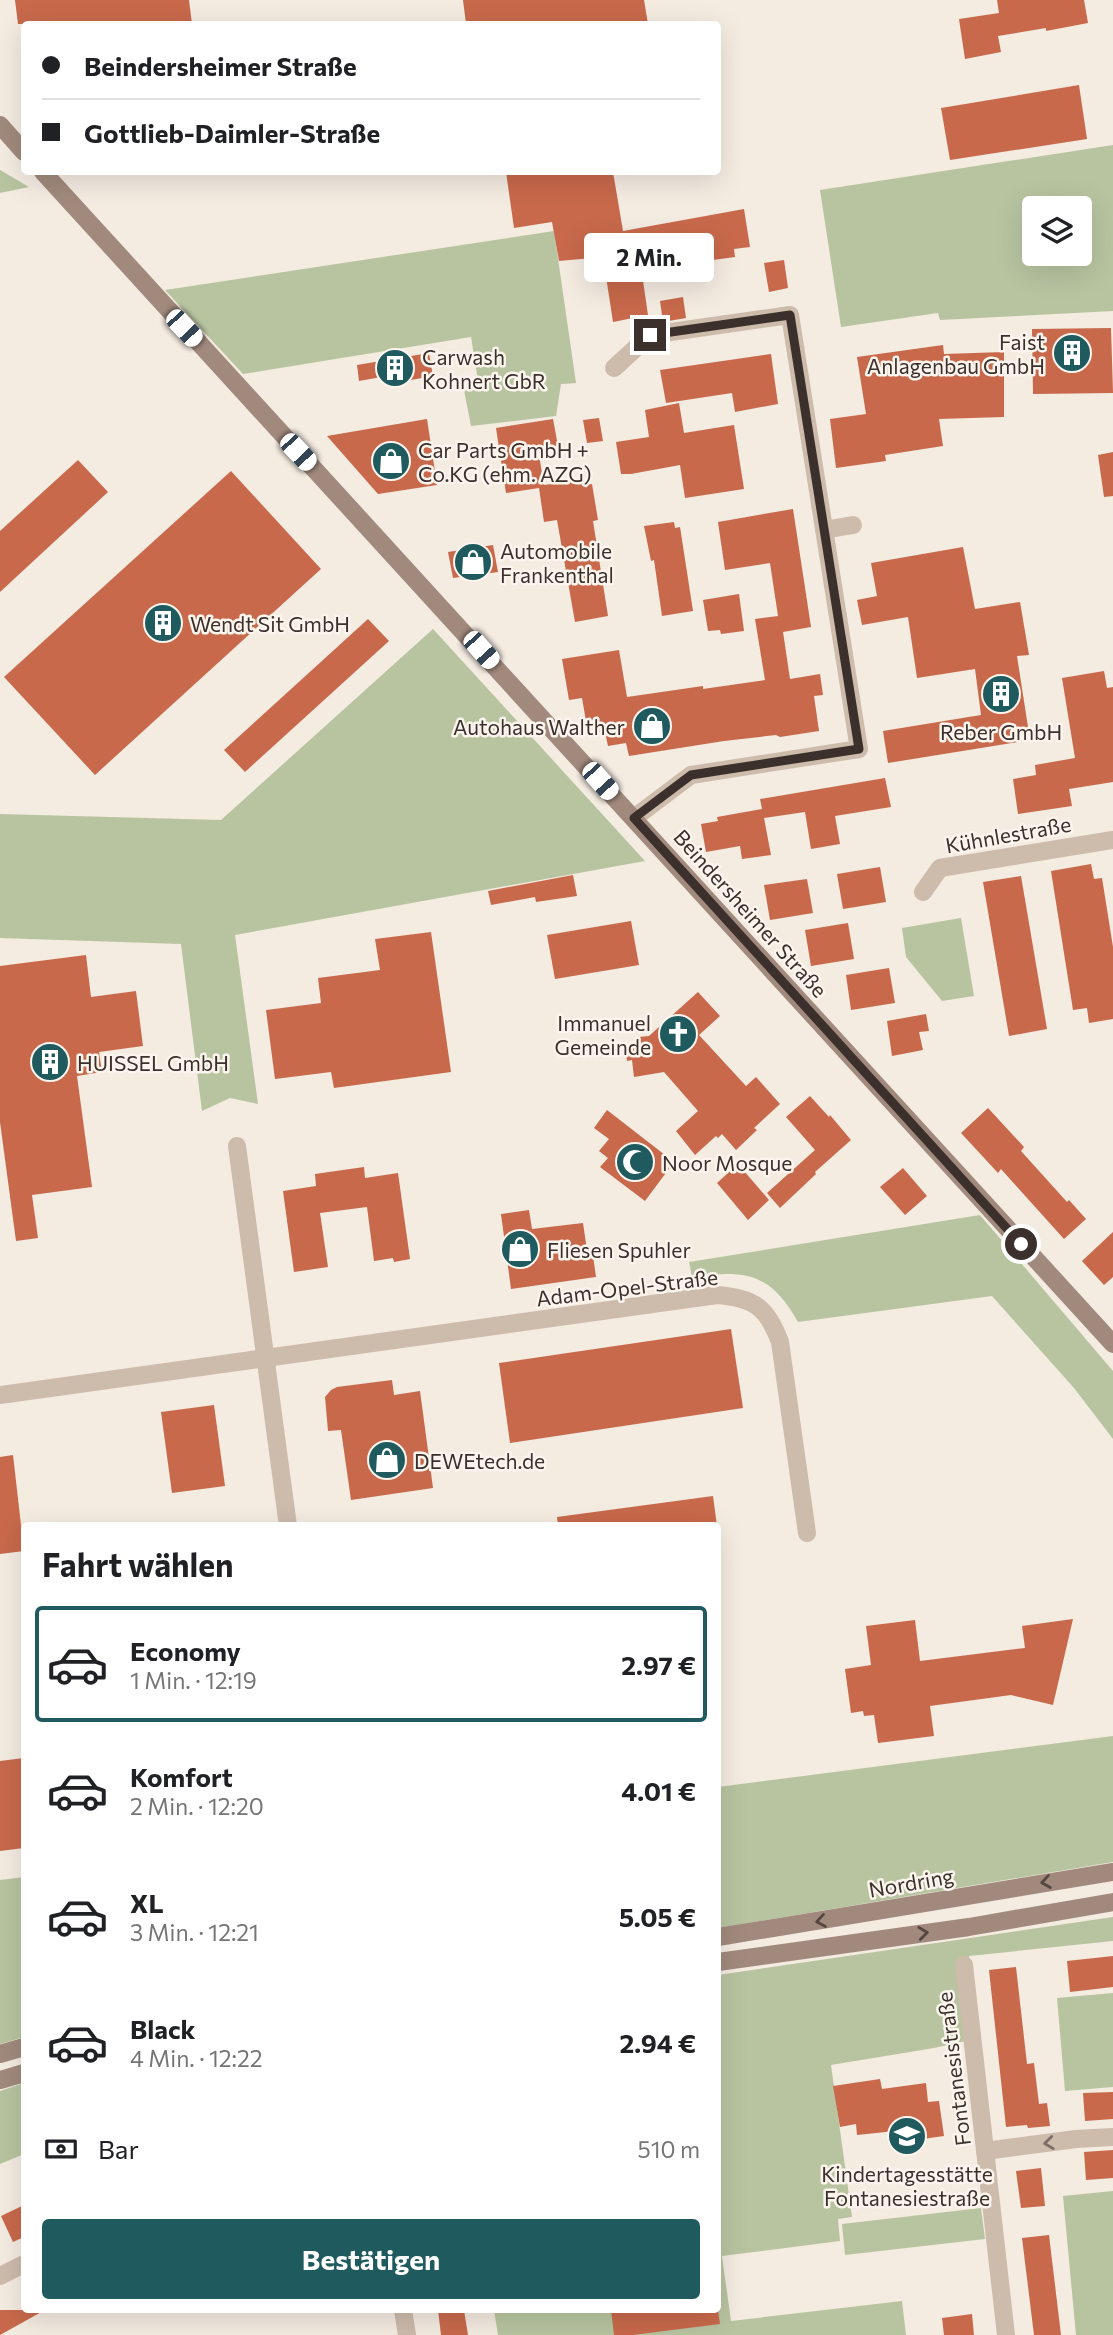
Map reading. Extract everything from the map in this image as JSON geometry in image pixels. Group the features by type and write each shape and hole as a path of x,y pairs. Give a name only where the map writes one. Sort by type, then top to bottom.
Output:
{"street":[{"path":"0,125 21,149"},
{"name":"Beindersheimer Straße","path":"46,175 1113,1345"},
{"path":"614,368 650,335 790,315 859,749 691,775 634,818"},
{"path":"824,530 853,525"},
{"name":"Kühnlestraße","path":"923,892 940,868 1113,840"},
{"path":"237,1146 287,1522"},
{"name":"Adam-Opel-Straße","path":"0,1395 717,1296 738,1297 757,1305 772,1322 780,1342 807,1533"},
{"name":"Nordring","path":"721,1937 1113,1872"},
{"path":"721,1962 969,1927 1113,1902"},
{"name":"Fontanesistraße","path":"964,1965 1006,2335"},
{"path":"0,2054 21,2049"},
{"path":"0,2080 21,2074"},
{"path":"985,2151 1113,2137"},
{"path":"0,2276 21,2266"},
{"path":"403,2313 407,2335"}],"green space":[{"path":"1113,145 1113,311 940,320 938,313 841,327 820,190"},
{"path":"0,170 29,187 0,193"},
{"path":"554,231 576,383 561,384 556,416 471,426 464,390 479,387 471,337 243,374 165,290"},
{"path":"433,629 645,861 235,935 258,1104 230,1098 202,1111 181,944 0,938 0,814 221,820"},
{"path":"961,918 974,996 942,1001 906,957 902,928"},
{"path":"980,1215 1113,1371 1113,1439 1074,1388 992,1296 798,1322 788,1305 766,1284 741,1275 692,1277 689,1262"},
{"path":"1113,1736 1113,1862 721,1927 721,1787"},
{"path":"21,1877 21,2038 0,2044 0,1880"},
{"path":"1113,1917 1113,1941 969,1956 979,2038 831,2065 852,2217 838,2219 840,2241 722,2256 731,2321 902,2301 906,2335 498,2335 494,2313 721,2313 721,1975"},
{"path":"1113,1993 1113,2087 1065,2091 1057,1998"},
{"path":"21,2084 21,2155 0,2164 0,2091"},
{"path":"1113,2191 1113,2335 1076,2335 1063,2196"},
{"path":"981,2208 985,2239 845,2255 842,2224"}],"building":[{"path":"15,0 189,0 192,21 21,21 21,24 18,24"},
{"path":"463,0 644,0 648,21 466,21"},
{"path":"997,0 1084,0 1088,23 998,36 1001,52 965,59 959,19 999,13"},
{"path":"1079,85 1087,139 950,160 941,108"},
{"path":"506,175 614,175 623,231 744,209 750,247 734,249 735,257 713,260 712,253 697,255 696,249 640,260 648,315 613,322 603,257 559,261 552,222 514,228"},
{"path":"784,260 788,288 769,292 764,263"},
{"path":"683,297 686,318 663,322 660,301"},
{"name":"Faist Anlagenbau GmbH","path":"1111,328 1113,393 1033,394 1032,329"},
{"path":"943,345 944,354 1004,352 1004,417 939,419 943,446 885,455 886,461 836,468 830,419 866,414 857,357"},
{"name":"Carwash Kohnert GbR","path":"429,353 433,376 389,384 387,376 359,381 357,365"},
{"path":"771,354 778,404 735,412 732,393 666,403 660,370"},
{"path":"679,403 684,433 734,425 744,489 685,498 680,465 621,474 616,442 649,437 645,410"},
{"path":"599,418 603,441 587,443 583,420"},
{"name":"Car Parts GmbH + Co.KG (ehm. AZG)","path":"427,419 437,485 378,494 327,436"},
{"path":"553,419 558,446 538,449 544,485 574,481 581,482 582,485 592,484 598,520 593,521 608,616 575,622 557,520 544,522 539,488 506,493 496,428"},
{"path":"1113,452 1113,496 1104,497 1098,455"},
{"path":"78,460 108,492 0,592 0,531"},
{"name":"Wendt Sit GmbH","path":"231,471 321,569 95,775 4,677"},
{"path":"793,509 811,627 783,632 790,679 820,674 823,695 814,696 819,731 724,741 629,756 626,743 608,746 605,732 597,733 595,719 586,721 582,698 569,700 562,659 619,650 627,697 765,680 755,619 778,616 770,563 725,570 718,522"},
{"path":"674,522 675,528 680,527 693,611 662,616 654,560 651,561 644,526"},
{"name":"Automobile Frankenthal","path":"493,545 498,572 453,578 448,552"},
{"path":"963,547 975,609 1020,602 1029,655 1017,656 1030,740 888,763 883,731 981,715 975,669 917,678 908,617 862,625 857,600 877,596 871,563"},
{"path":"739,594 744,631 721,634 720,630 708,631 703,600"},
{"path":"368,619 389,641 245,772 224,750"},
{"path":"1104,671 1107,688 1113,687 1113,782 1069,789 1072,806 1018,814 1013,779 1036,775 1035,765 1075,758 1062,678"},
{"path":"885,778 891,807 835,816 840,844 811,849 805,812 764,818 771,855 742,859 740,846 706,852 701,824 718,821 717,817 762,809 760,799"},
{"path":"1091,864 1094,879 1102,878 1113,947 1113,1019 1089,1023 1087,1008 1073,1010 1051,871"},
{"path":"880,867 886,902 843,909 837,874"},
{"path":"573,875 577,896 536,902 535,897 491,905 488,891"},
{"path":"1021,876 1047,1029 1009,1036 983,882"},
{"path":"807,879 813,913 770,920 764,885"},
{"path":"631,921 639,965 555,979 547,935"},
{"path":"848,923 854,959 811,966 805,930"},
{"path":"431,932 451,1072 334,1088 331,1072 275,1079 266,1010 321,1003 318,978 380,970 375,939"},
{"name":"HUISSEL GmbH","path":"86,955 91,997 136,991 143,1046 99,1052 102,1072 77,1076 92,1187 32,1195 38,1238 16,1241 0,1122 0,966"},
{"path":"889,968 895,1003 851,1010 846,975"},
{"path":"698,992 720,1016 699,1035 746,1086 756,1077 780,1104 754,1128 757,1130 736,1150 722,1134 718,1138 716,1136 695,1155 676,1131 698,1111 664,1072 634,1077 632,1060 627,1061 625,1046 640,1043 639,1037 649,1036"},
{"path":"926,1014 929,1031 919,1032 923,1050 892,1056 887,1021"},
{"path":"810,1096 851,1140 780,1208 767,1193 815,1150 786,1117"},
{"path":"988,1108 1024,1147 1021,1151 1086,1219 1064,1239 1001,1169 998,1173 961,1133"},
{"name":"Noor Mosque","path":"607,1110 674,1162 645,1201 600,1167 608,1158 599,1151 609,1139 594,1128"},
{"path":"738,1164 769,1200 748,1220 717,1183"},
{"path":"364,1167 365,1178 398,1173 410,1259 394,1262 393,1258 374,1261 367,1207 320,1213 328,1267 294,1272 283,1191 316,1186 315,1174"},
{"path":"903,1168 927,1196 905,1215 880,1187"},
{"path":"529,1210 532,1229 583,1223 588,1257 593,1256 596,1277 511,1289 501,1214"},
{"path":"1113,1232 1113,1277 1104,1285 1082,1261"},
{"path":"731,1329 743,1408 510,1443 499,1363"},
{"name":"DEWEtech.de","path":"392,1380 394,1395 420,1391 433,1488 351,1500 341,1430 328,1431 325,1397 337,1387"},
{"path":"214,1405 225,1486 172,1493 161,1412"},
{"path":"13,1455 21,1525 21,1551 0,1554 0,1457"},
{"path":"713,1496 716,1522 558,1522 557,1517"},
{"path":"1073,1619 1053,1705 1011,1695 930,1706 934,1736 878,1743 874,1715 864,1716 863,1711 851,1713 845,1669 871,1665 866,1626 915,1620 920,1661 1025,1648 1022,1626"},
{"path":"21,1758 21,1848 0,1851 0,1761"},
{"path":"1113,1956 1113,1987 1070,1992 1067,1961"},
{"path":"1016,1967 1027,2064 1034,2063 1039,2104 1047,2103 1050,2126 1006,2127 989,1970"},
{"path":"880,2079 882,2089 926,2083 928,2102 939,2101 944,2136 916,2140 914,2129 857,2135 856,2124 840,2127 833,2086"},
{"path":"1113,2092 1113,2119 1085,2121 1083,2093"},
{"path":"1113,2150 1113,2178 1086,2180 1084,2152"},
{"path":"1041,2168 1045,2206 1021,2208 1016,2171"},
{"path":"21,2206 21,2238 13,2242 1,2216"},
{"path":"1049,2235 1061,2335 1034,2335 1022,2238"},
{"path":"0,2310 40,2313 0,2335"},
{"path":"438,2313 464,2313 468,2335 441,2335"},
{"path":"611,2313 718,2313 720,2324 614,2335"},
{"path":"972,2314 974,2335 944,2335 942,2318"}],"place":[{"name":"Faist Anlagenbau GmbH","path":"1072,353"},
{"name":"Carwash Kohnert GbR","path":"395,368"},
{"name":"Car Parts GmbH + Co.KG (ehm. AZG)","path":"391,461"},
{"name":"Automobile Frankenthal","path":"473,562"},
{"name":"Wendt Sit GmbH","path":"163,623"},
{"name":"Reber GmbH","path":"1001,694"},
{"name":"Autohaus Walther","path":"652,726"},
{"name":"Immanuel Gemeinde","path":"678,1034"},
{"name":"HUISSEL GmbH","path":"50,1062"},
{"name":"Noor Mosque","path":"635,1162"},
{"name":"Fliesen Spuhler","path":"520,1249"},
{"name":"DEWEtech.de","path":"387,1460"},
{"name":"Kindertagesstätte Fontanesiestraße","path":"907,2136"}],"route":[{"path":"650,335 790,315 859,749 691,775 634,818 1021,1244"}]}
